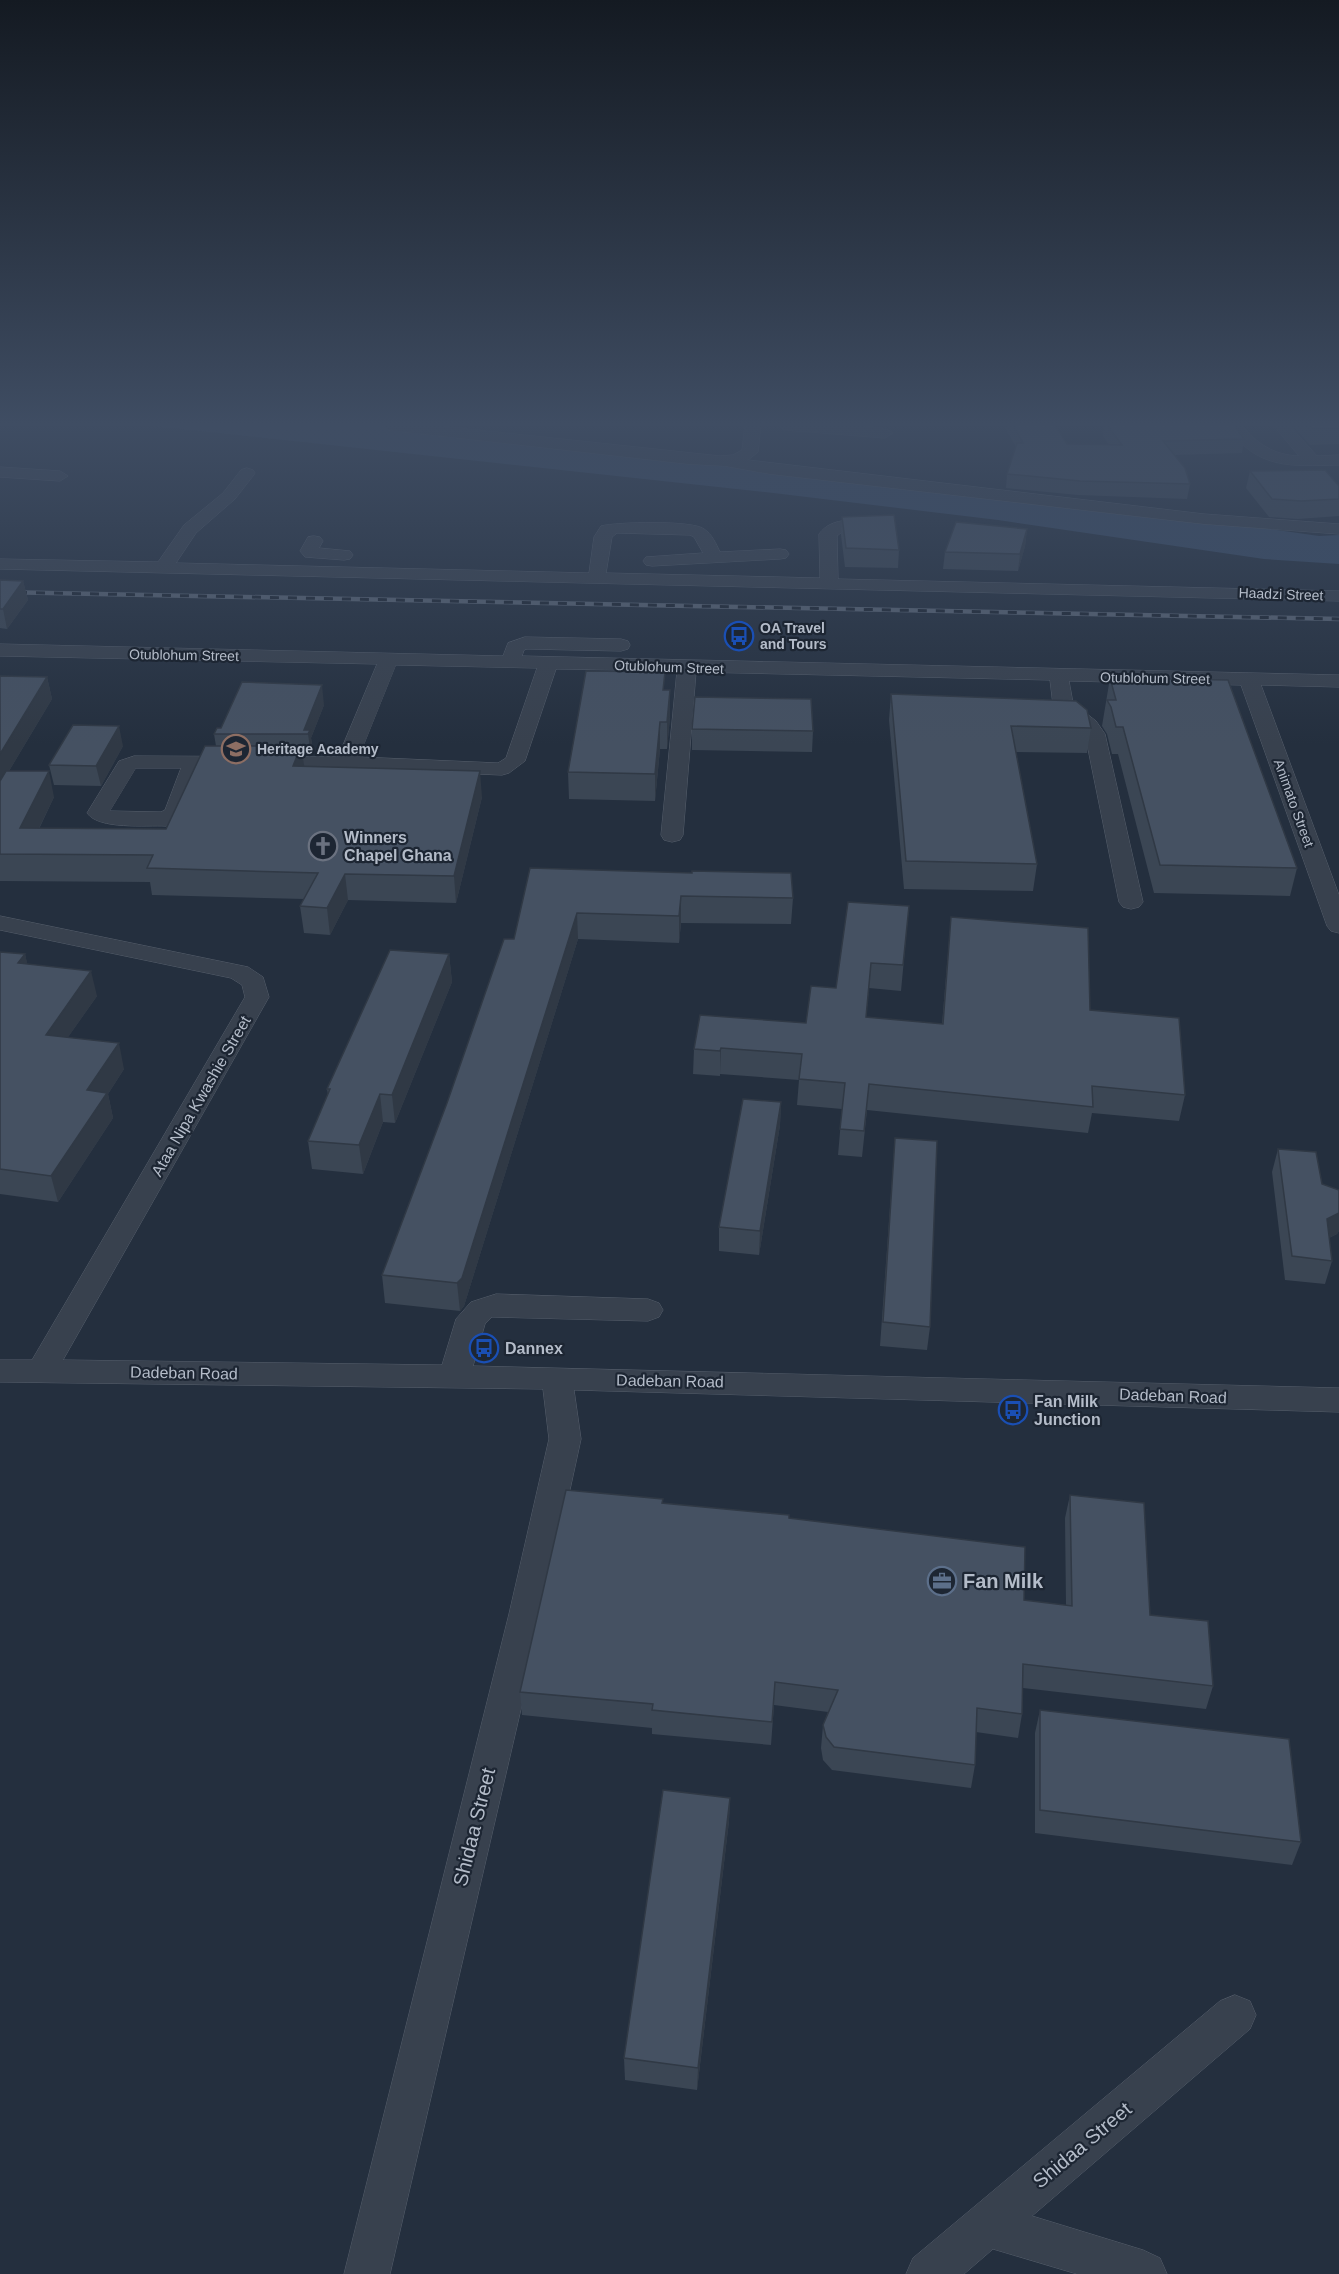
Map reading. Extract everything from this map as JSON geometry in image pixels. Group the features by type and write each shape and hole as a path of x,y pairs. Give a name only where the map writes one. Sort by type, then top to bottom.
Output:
{"street":[{"path":"164,567 189,531"},
{"path":"598,569 603,537 606,531"},
{"path":"696,531 701,534 715,558"},
{"path":"829,583 828,534 831,531"},
{"path":"314,541 309,551 316,555 377,556 598,569 627,561 780,554"},
{"path":"366,572 377,556"},
{"name":"Haadzi Street","path":"0,564 366,572 598,569 829,583 1339,596"},
{"path":"511,662 515,647 525,643 621,645"},
{"name":"Otublohum Street","path":"0,650 687,668 1339,681"},
{"path":"346,763 388,660"},
{"path":"194,763 346,763 502,769 515,761 548,663"},
{"path":"672,835 687,668"},
{"path":"1059,676 1063,705"},
{"name":"Animato Street","path":"1249,680 1335,904 1339,926"},
{"path":"1040,704 1063,705 1089,724 1095,734 1131,902"},
{"name":"Ataa Nipa Kwashie Street","path":"0,923 239,972 254,982 257,997 41,1372"},
{"path":"454,1377 471,1319 482,1310 496,1305 648,1310"},
{"name":"Dadeban Road","path":"0,1371 559,1378 1339,1400"},
{"name":"Shidaa Street","path":"366,2274 526,1614 565,1439 557,1398 559,1378"},
{"name":"Shidaa Street","path":"929,2274 1235,2015"},
{"path":"987,2225 1127,2266 1144,2274"}],"water":[{"path":"1074,531 1285,531 1319,536 1339,535 1339,564 1264,559"}],"building":[{"path":"844,531 896,531 899,550 846,548"},
{"path":"953,531 1026,531 1020,554 945,552"},
{"path":"0,580 23,581 3,609 0,609"},
{"path":"586,671 665,672 663,690 670,690 667,722 660,722 655,774 568,772"},
{"path":"0,676 47,677 0,754"},
{"path":"1110,678 1228,680 1297,868 1160,865 1123,727 1116,727 1107,700 1116,700"},
{"path":"242,682 322,685 304,730 310,730 308,734 214,734 217,728 221,728"},
{"path":"891,694 1076,701 1087,710 1091,728 1011,726 1037,864 906,861"},
{"path":"695,697 811,699 813,731 692,729"},
{"path":"73,725 119,726 96,766 49,765"},
{"path":"205,746 301,746 293,766 480,771 454,876 345,874 327,908 300,906 318,873 147,868 153,855 0,854 0,781 6,771 49,771 20,828 166,829"},
{"path":"530,868 692,873 692,871 791,873 793,898 681,896 679,916 577,913 462,1278 457,1283 382,1275 447,1103 504,939 514,939"},
{"path":"848,902 909,906 903,965 871,963 866,1017 943,1024 951,917 1088,928 1090,1010 1179,1018 1185,1095 1092,1086 1093,1107 869,1084 864,1131 840,1129 845,1083 799,1079 802,1054 721,1048 720,1051 694,1049 700,1015 806,1023 811,986 836,988"},
{"path":"390,950 449,954 392,1095 380,1094 359,1145 308,1141 330,1089 327,1089"},
{"path":"0,952 25,954 18,963 91,971 46,1035 119,1043 87,1090 107,1093 51,1176 0,1169"},
{"path":"743,1099 781,1102 760,1231 719,1227"},
{"path":"895,1138 937,1141 930,1327 883,1322"},
{"path":"1278,1149 1316,1152 1322,1184 1339,1190 1339,1213 1327,1219 1332,1261 1292,1256"},
{"path":"566,1490 663,1499 662,1503 789,1515 789,1518 1025,1547 1024,1600 1072,1606 1070,1495 1144,1503 1150,1615 1208,1621 1213,1686 1023,1664 1022,1714 977,1708 975,1765 834,1747 826,1737 823,1725 838,1690 775,1682 772,1722 652,1710 653,1704 520,1692"},
{"path":"1040,1710 1289,1739 1301,1842 1040,1810"},
{"path":"663,1790 730,1798 698,2068 624,2058"}],"railway":[{"path":"0,592 1339,619"}],"place":[{"name":"OA Travel and Tours","path":"739,636"},
{"name":"Heritage Academy","path":"236,749"},
{"name":"Winners Chapel Ghana","path":"323,846"},
{"name":"Dannex","path":"484,1348"},
{"name":"Fan Milk Junction","path":"1013,1410"},
{"name":"Fan Milk","path":"942,1581"}]}
